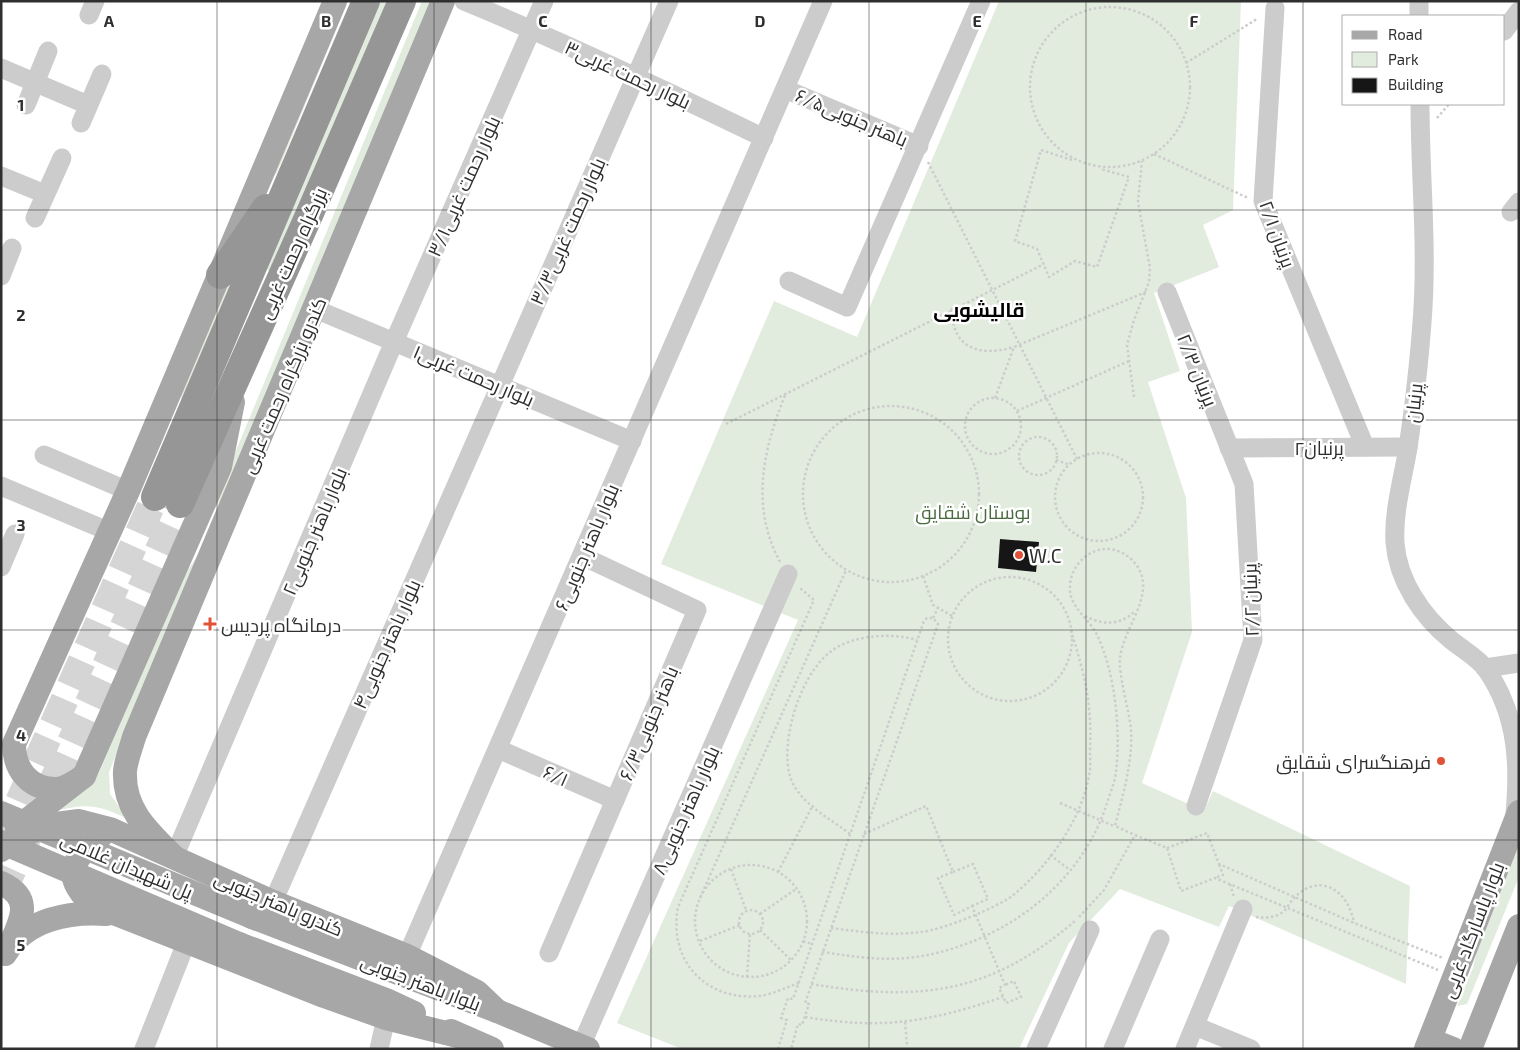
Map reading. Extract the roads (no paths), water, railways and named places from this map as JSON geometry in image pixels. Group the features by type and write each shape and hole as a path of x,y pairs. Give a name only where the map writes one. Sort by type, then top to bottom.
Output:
{"highway":[{"name":"بزرگراه رحمت غربی","path":"366,1 299,162 167,501 239,370 310,213 402,1"},
{"path":"220,275 299,162"}],"main road":[{"path":"84,776 67,787 56,790 41,786 24,777 14,754 14,744 128,491 336,1"},
{"name":"کندرو بزرگراه رحمت غربی","path":"174,857 139,821 126,796 125,770 134,737 443,1"},
{"path":"1,834 29,820 84,776 173,577 220,466 239,370"},
{"path":"173,577 226,520"},
{"path":"1,732 16,723 32,701"},
{"name":"پل شهیدان غلامی","path":"1,813 252,917"},
{"name":"بلوار پاسارگاد غربی","path":"1428,1045 1516,818"},
{"name":"کندرو باهنر جنوبی","path":"1,850 16,839 48,825 79,821 110,829 273,902 407,956 477,992 497,1011"},
{"path":"110,829 80,855 72,877 78,890 90,904 186,943 386,1018 466,1038"},
{"name":"پل شهیدان غلامی","path":"1,842 239,944"},
{"path":"1,883 15,892 23,909 22,918 3,958"},
{"path":"3,958 26,932 60,916 84,912 117,915"},
{"name":"بلوار باهنر جنوبی","path":"252,917 497,1011 585,1047"},
{"path":"1470,1049 1519,926"},
{"name":"بلوار باهنر جنوبی","path":"239,944 386,1000 492,1049"},
{"path":"1428,1045 1453,1049"}],"street":[{"name":"بلوار رحمت غربی۳","path":"464,1 532,29 636,76 764,138"},
{"name":"بلوار رحمت غربی۳/۱","path":"394,342 544,1"},
{"name":"بلوار رحمت غربی۳/۳","path":"499,385 669,1"},
{"name":"بلوار باهنر جنوبی۶","path":"407,956 823,1"},
{"path":"789,281 847,307 981,1"},
{"path":"1419,1 1419,15"},
{"name":"پرنیان ۲/۱","path":"1274,8 1264,206 1364,447"},
{"path":"1505,30 1519,11"},
{"path":"26,104 48,51"},
{"path":"1,68 88,105"},
{"path":"81,123 102,74"},
{"name":"باهنر جنوبی۶/۵","path":"785,89 919,146"},
{"name":"پرنیان","path":"1420,105 1424,278 1422,321 1395,543 1405,582 1421,609 1448,638 1485,668"},
{"path":"35,218 62,158"},
{"path":"1,176 45,194"},
{"path":"1,276 12,248"},
{"name":"پرنیان ۲/۳","path":"1167,292 1230,448"},
{"name":"بلوار رحمت غربی۱","path":"315,309 632,441"},
{"name":"بلوار باهنر جنوبی۲","path":"174,857 394,342"},
{"name":"بلوار باهنر جنوبی۴","path":"273,902 499,385"},
{"name":"پرنیان۲","path":"1230,448 1408,447"},
{"name":"پرنیان ۲/۲","path":"1196,806 1253,640 1244,484 1230,448"},
{"path":"44,455 128,491"},
{"path":"1,486 110,532"},
{"path":"1,567 15,534"},
{"name":"۶/۳باهنر جنوبی","path":"549,953 697,610 582,556"},
{"name":"۸بلوار باهنر جنوبی","path":"585,1047 788,574"},
{"path":"1516,818 1518,756 1514,731 1503,698 1485,668 1519,663"},
{"name":"۶/۱","path":"498,749 615,800"},
{"path":"1185,1049 1242,909"},
{"path":"1036,1049 1090,930"},
{"path":"1113,1049 1160,939"},
{"path":"144,1049 186,943"},
{"path":"378,1049 386,1018"},
{"path":"1195,1026 1251,1049"}],"tunnel":[{"path":"2,840 155,497"},
{"path":"1,895 180,504"}],"place":[{"name":"W.C","path":"1019,555"},
{"name":"درمانگاه پردیس","path":"210,624"},
{"name":"فرهنگسرای شقایق","path":"1441,761"}],"district":[{"name":"قالیشویی","path":"979,309"}],"park label":[{"name":"بوستان شقایق","path":"973,511"}]}
